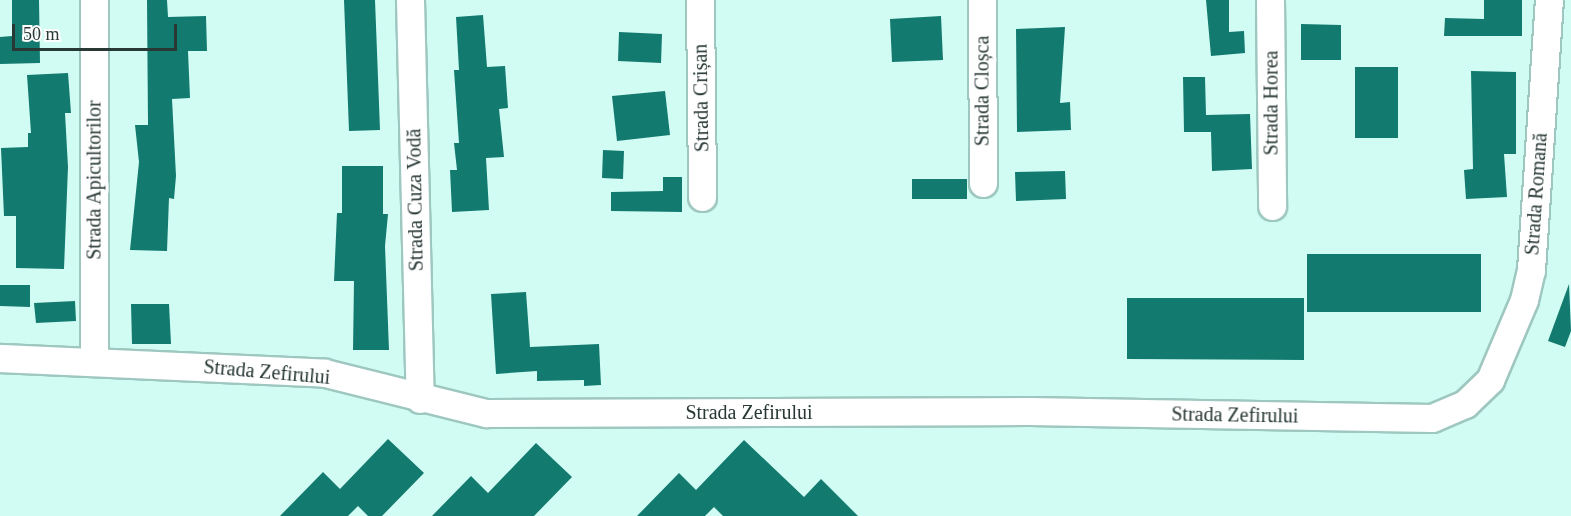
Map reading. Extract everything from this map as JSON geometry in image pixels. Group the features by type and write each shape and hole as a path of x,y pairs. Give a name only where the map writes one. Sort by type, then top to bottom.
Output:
{"street":[{"name":"Strada Apicultorilor","path":"94,0 94,360"},
{"name":"Strada Cuza Vodă","path":"410,0 420,399"},
{"name":"Strada Crișan","path":"700,0 702,197"},
{"name":"Strada Cloșca","path":"982,0 983,183"},
{"name":"Strada Horea","path":"1270,0 1272,207"},
{"name":"Strada Romană","path":"1490,380 1511,336 1531,270 1549,0"},
{"name":"Strada Zefirului","path":"0,358 94,360 325,374 420,399 486,413 1029,411 1432,418 1465,404 1490,380"}],"building":[{"path":"12,0 39,0 40,63 0,64 0,37 12,36"},
{"path":"147,0 167,0 168,17 206,16 207,51 188,51 190,98 172,99 176,176 174,199 169,198 167,251 130,250 139,162 135,125 148,125"},
{"path":"344,0 375,0 380,130 349,131"},
{"path":"1206,0 1229,0 1229,32 1244,31 1245,53 1211,56"},
{"path":"1484,0 1522,0 1522,36 1444,36 1445,18 1484,19"},
{"path":"483,15 487,67 505,66 508,108 499,109 504,157 486,158 489,210 452,212 450,170 457,170 454,143 459,143 454,70 459,70 456,17"},
{"path":"941,16 943,60 892,62 890,19"},
{"path":"1301,24 1341,25 1341,60 1301,60"},
{"path":"1065,27 1060,103 1070,102 1071,130 1017,132 1016,29"},
{"path":"619,32 662,34 661,63 618,61"},
{"path":"1355,67 1398,67 1398,138 1355,138"},
{"path":"1471,71 1516,72 1516,154 1504,154 1507,197 1466,199 1464,170 1473,169"},
{"path":"68,73 71,113 65,113 68,167 64,269 16,268 16,216 4,216 1,148 28,147 28,133 31,133 27,75"},
{"path":"1183,77 1205,77 1206,115 1250,114 1252,169 1212,171 1211,132 1184,132"},
{"path":"665,91 670,135 617,141 612,96"},
{"path":"603,150 624,151 623,179 602,178"},
{"path":"342,166 383,166 383,214 388,214 385,246 389,350 353,350 354,281 334,281 337,213 342,213"},
{"path":"1065,171 1066,199 1016,201 1015,172"},
{"path":"663,177 682,177 682,212 611,211 611,192 663,191"},
{"path":"912,179 967,179 967,199 912,199"},
{"path":"1307,254 1481,254 1481,312 1307,312"},
{"path":"1569,284 1571,331 1565,347 1548,341"},
{"path":"0,285 30,285 30,307 0,306"},
{"path":"526,292 530,347 599,344 601,385 584,386 584,380 537,381 537,371 496,374 491,294"},
{"path":"1127,298 1304,298 1304,360 1127,359"},
{"path":"75,301 76,321 36,323 34,303"},
{"path":"131,304 169,304 171,344 132,344"},
{"path":"388,439 424,473 382,516 368,516 358,506 348,516 280,516 323,472 340,489"},
{"path":"744,440 804,497 821,479 858,516 723,516 714,507 705,516 637,516 679,473 696,490"},
{"path":"536,443 572,477 534,516 432,516 471,476 488,493"}]}
